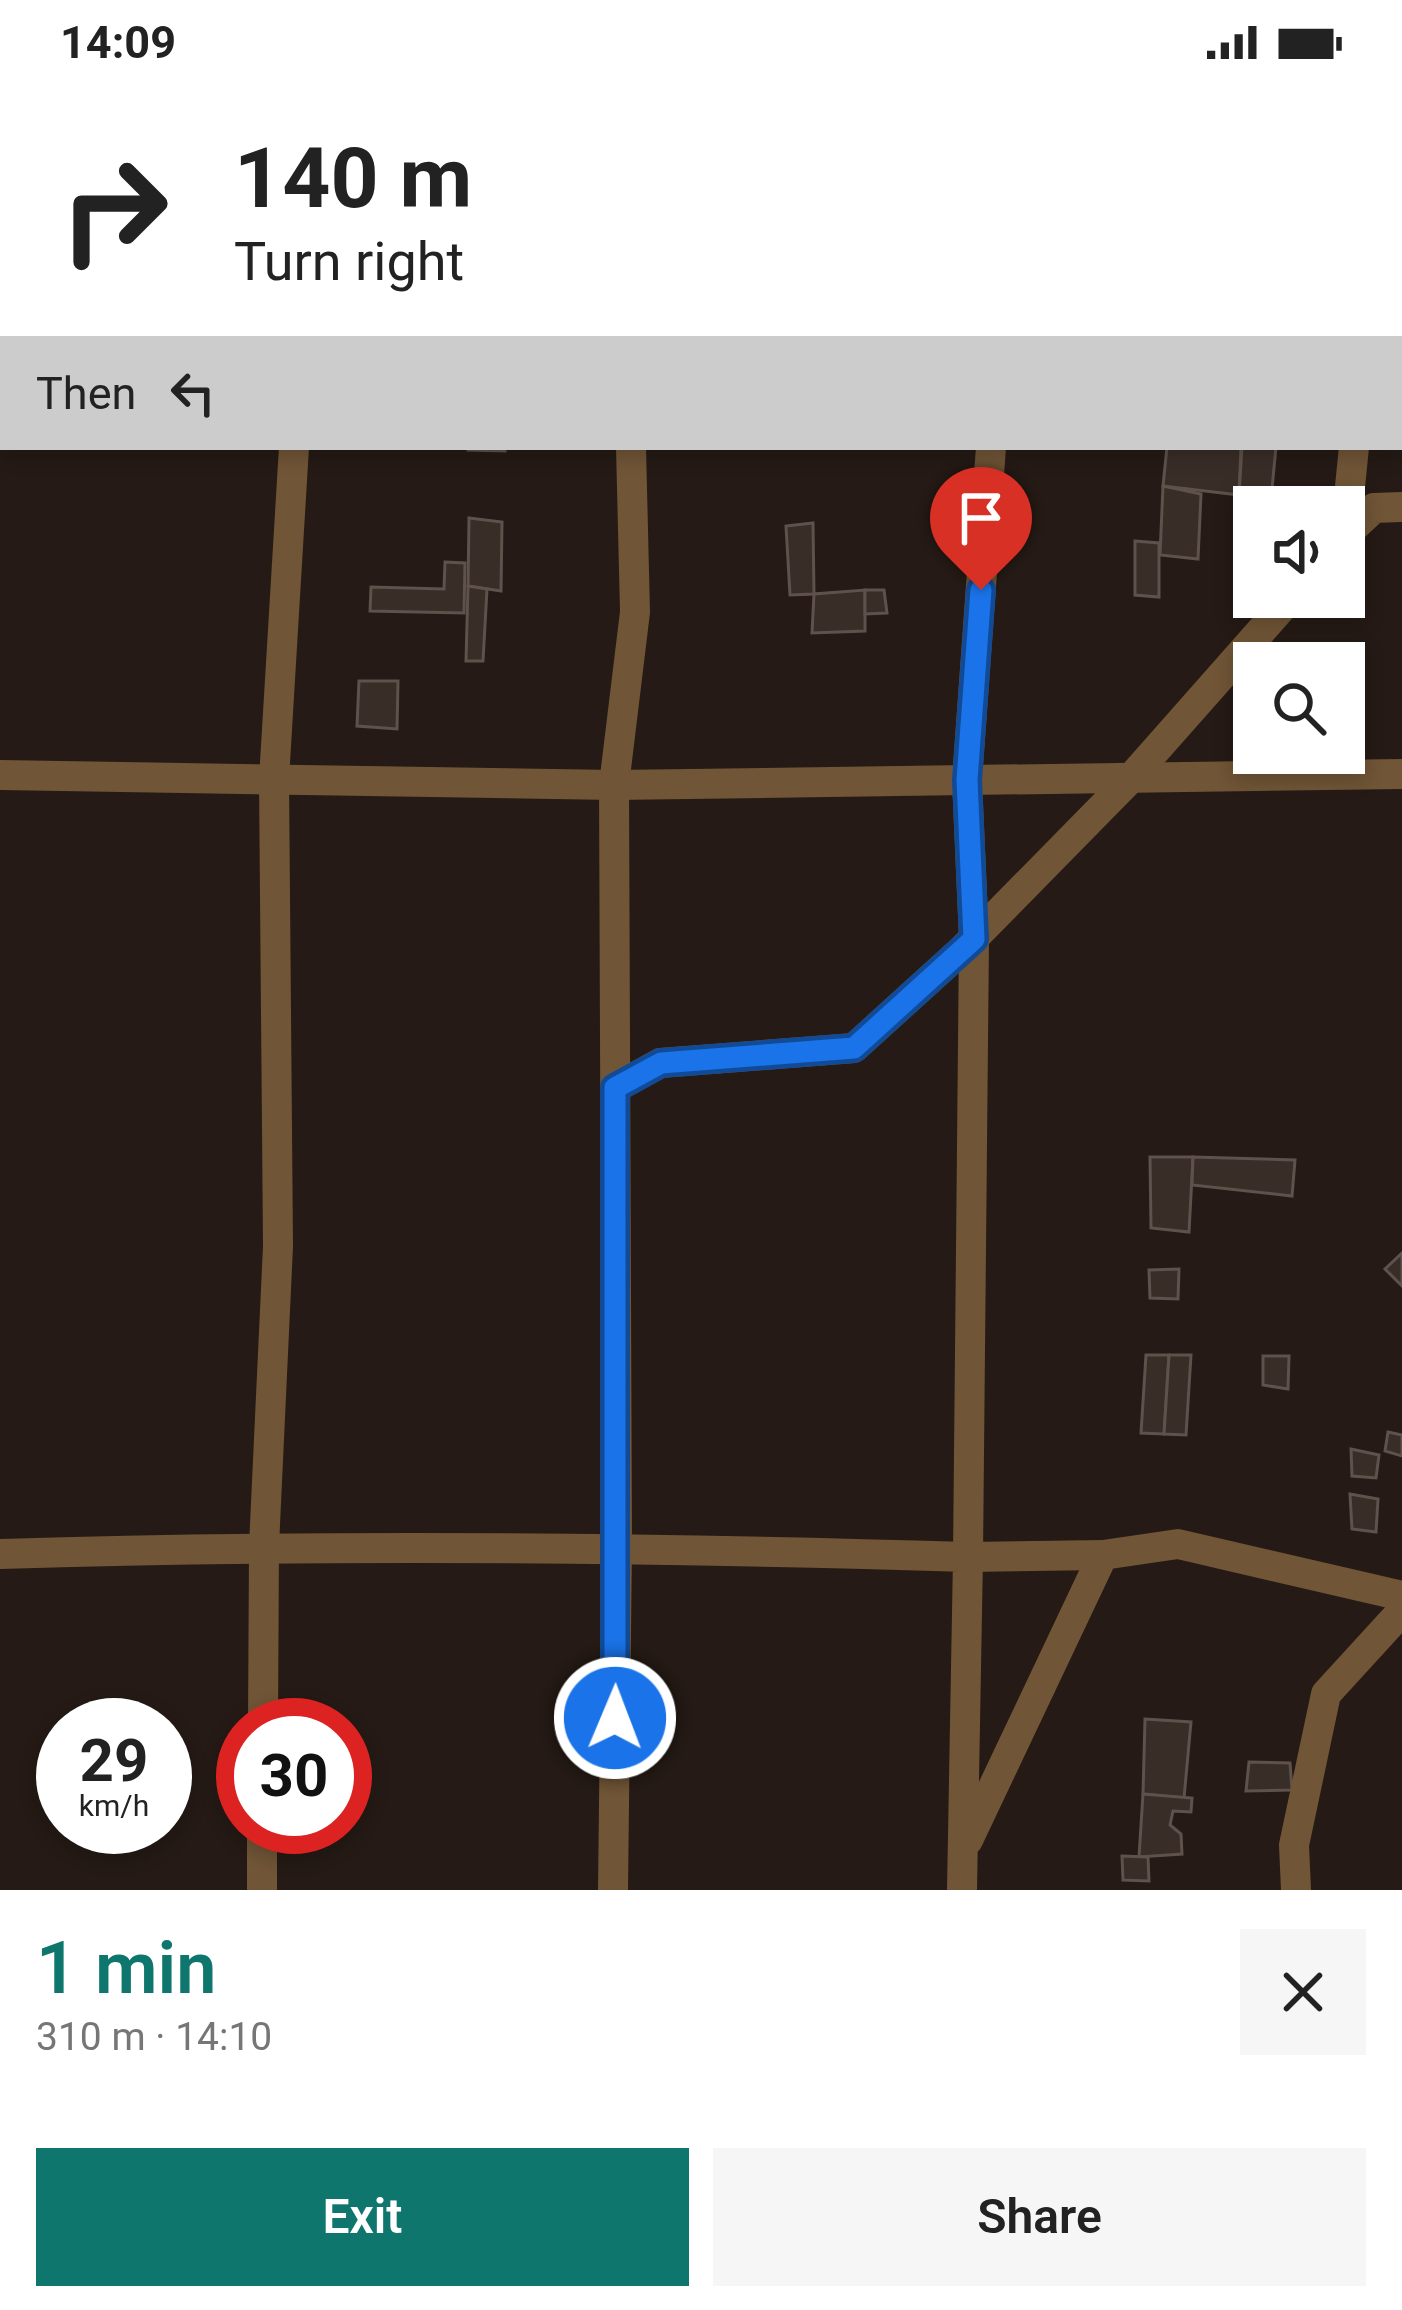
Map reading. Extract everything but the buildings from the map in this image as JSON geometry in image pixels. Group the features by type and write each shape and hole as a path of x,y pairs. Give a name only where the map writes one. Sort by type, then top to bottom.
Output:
{"street":[{"path":"263,1698 264,1546 278,1246 274,779 294,450"},
{"path":"613,1890 617,1546 614,785 635,612 631,450"},
{"path":"962,1890 974,939 967,780 991,450"},
{"path":"1350,486 1354,450"},
{"path":"1365,516 1374,508 1402,507"},
{"path":"615,1088 661,1063 854,1048 974,939 1131,778 1272,618"},
{"path":"0,775 614,785 1402,774"},
{"path":"0,1554 264,1546 617,1546 968,1557 1103,1556 1178,1544 1402,1596"},
{"path":"963,1851 1103,1556"},
{"path":"1296,1890 1294,1845 1326,1694 1402,1611"},
{"path":"262,1854 262,1890"}],"route":[{"path":"615,1718 615,1088 661,1063 854,1048 974,939 967,780 981,590"}]}
